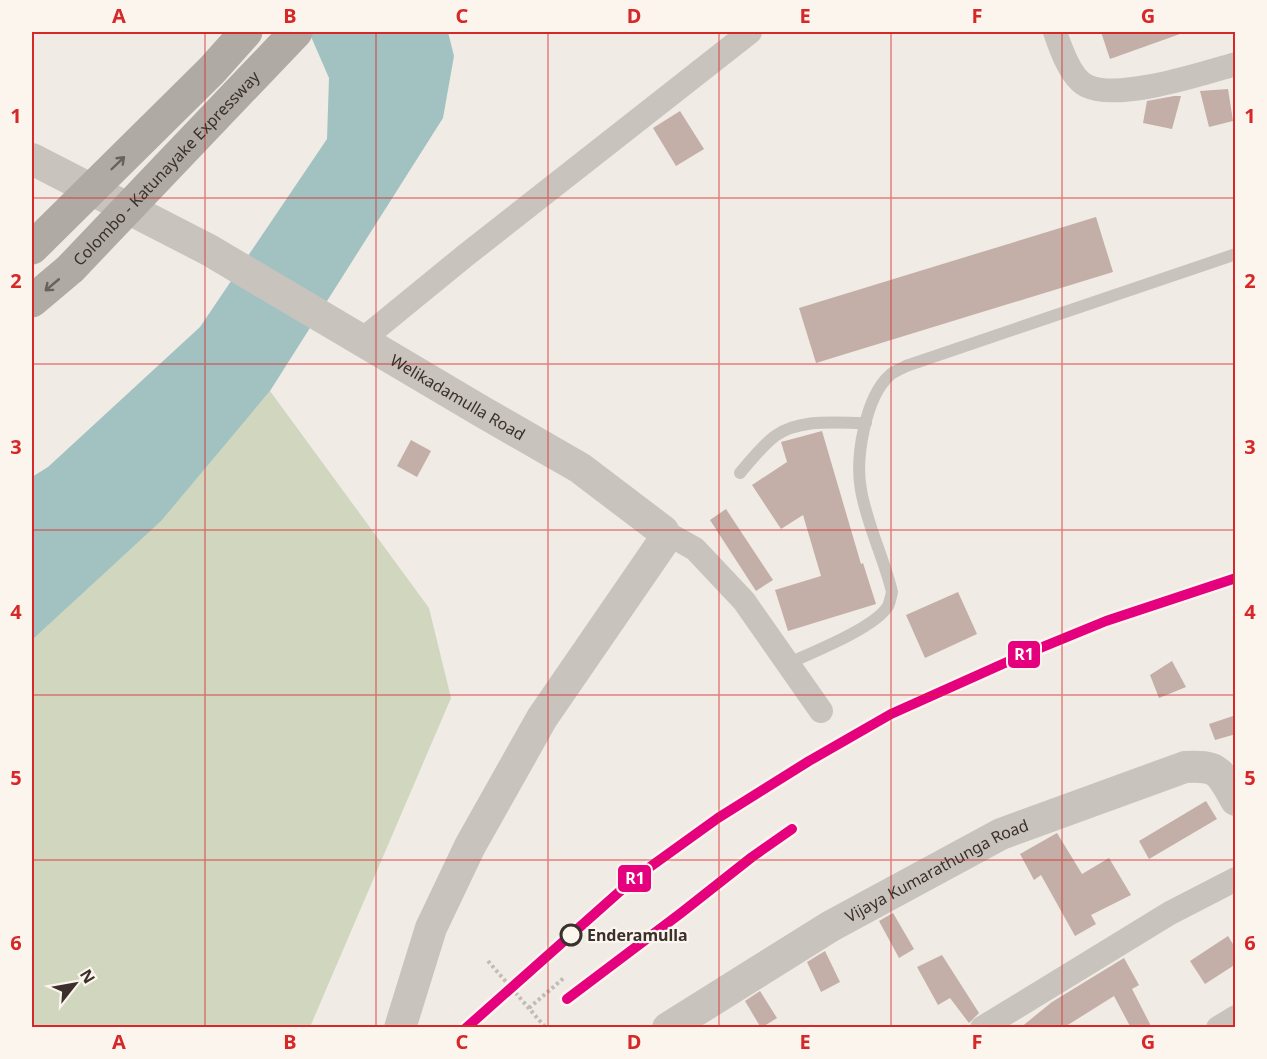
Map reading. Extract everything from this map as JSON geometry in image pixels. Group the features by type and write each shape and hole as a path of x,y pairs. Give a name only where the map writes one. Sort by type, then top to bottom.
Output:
{"highway":[{"path":"32,248 213,70 246,32"},
{"name":"Colombo - Katunayake Expressway","path":"32,301 70,269 297,32"}],"street":[{"path":"362,340 466,255 750,32"},
{"path":"1055,32 1066,63 1085,86 1113,92 1177,80 1236,64"},
{"name":"Welikadamulla Road","path":"32,159 209,250 580,468 663,531 695,549 736,592 820,711"},
{"path":"400,1028 431,928 470,846 542,718 663,542 663,531"},
{"name":"Vijaya Kumarathunga Road","path":"668,1028 831,926 1001,834 1185,767 1207,765 1229,788"},
{"path":"982,1028 1170,913 1236,879"},
{"path":"1218,1028 1236,1017"}],"lane":[{"path":"787,664 847,637 870,622 888,606 892,592 888,575 860,489 862,435 878,393 889,376 906,366 1236,254"},
{"path":"740,473 777,434 805,424 866,423"}],"path":[{"path":"488,961 546,1028"},
{"path":"529,1008 565,977"}],"green space":[{"path":"270,391 429,608 451,698 310,1027 32,1028 32,640 160,521"}],"water":[{"path":"309,32 448,32 454,56 443,118 270,391 161,521 32,640 32,477 48,467 200,327 327,139 329,78"}],"building":[{"path":"1101,32 1180,32 1180,34 1110,59"},
{"path":"1228,89 1233,121 1209,127 1200,91"},
{"path":"1181,96 1172,129 1143,123 1147,101"},
{"path":"680,111 704,149 676,166 653,128"},
{"path":"1096,217 1113,272 816,363 799,308"},
{"path":"822,431 861,564 863,563 876,604 788,631 775,590 821,576 803,515 781,529 752,485 787,462 781,442"},
{"path":"411,440 431,451 417,477 397,466"},
{"path":"726,509 773,580 756,591 710,520"},
{"path":"958,592 977,634 925,658 906,615"},
{"path":"1172,661 1186,687 1159,698 1150,675"},
{"path":"1236,715 1236,734 1215,740 1209,724"},
{"path":"1206,801 1217,819 1149,859 1139,841"},
{"path":"1057,833 1082,874 1109,858 1131,895 1091,915 1096,924 1075,936 1041,875 1034,880 1020,854"},
{"path":"893,913 914,949 899,958 879,921"},
{"path":"1228,936 1236,949 1236,964 1205,984 1190,961"},
{"path":"825,951 840,982 821,992 807,962"},
{"path":"942,955 979,1013 969,1023 950,998 938,1005 917,967"},
{"path":"1124,958 1139,985 1132,989 1152,1028 1131,1028 1114,996 1063,1028 1020,1028 1052,1002"},
{"path":"760,991 777,1018 761,1028 745,1001"}],"transit line":[{"name":"R1","path":"466,1028 636,877 718,818 809,761 891,714 1016,658 1106,621 1236,578"},
{"name":"R1","path":"567,999 792,829"}],"place":[{"name":"Enderamulla","path":"571,935"}]}
